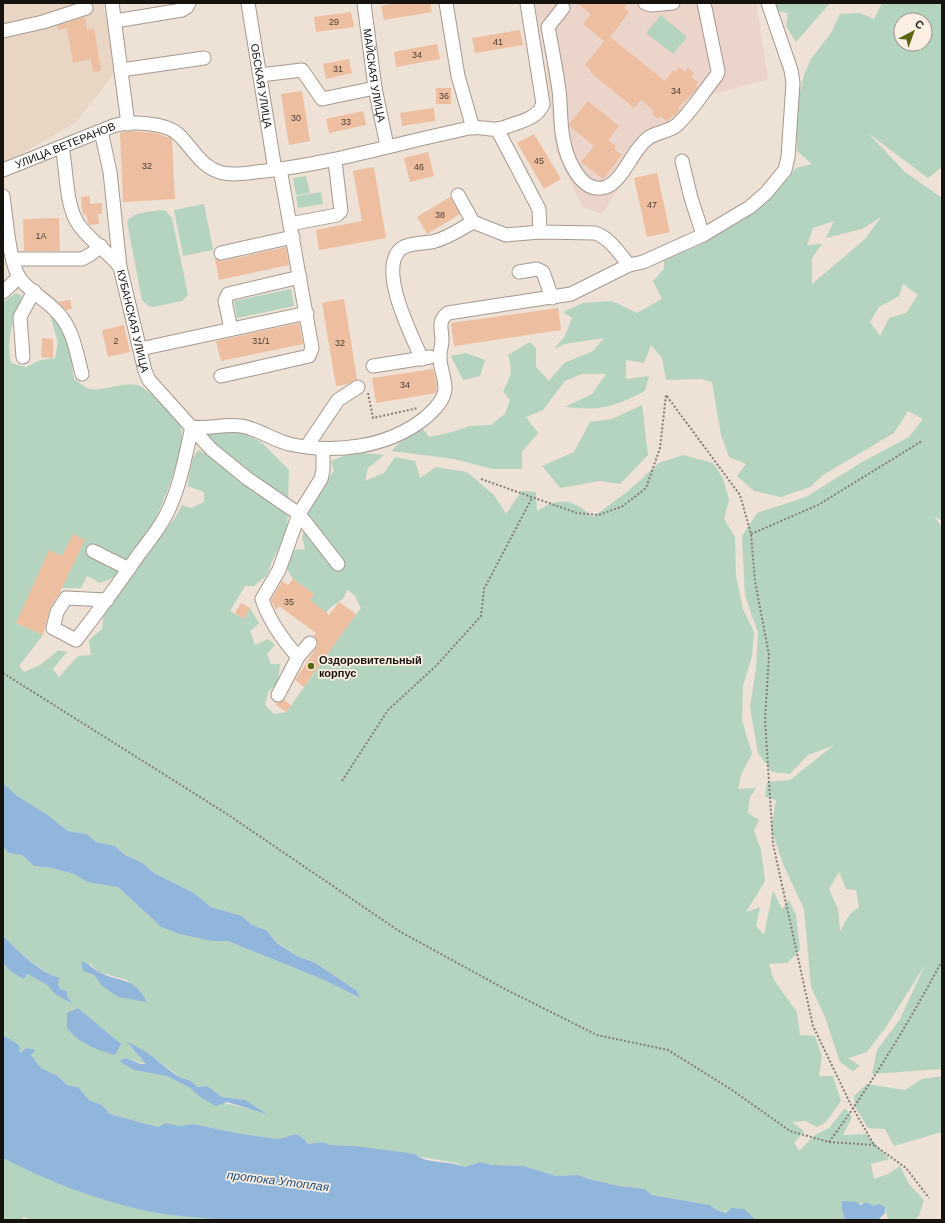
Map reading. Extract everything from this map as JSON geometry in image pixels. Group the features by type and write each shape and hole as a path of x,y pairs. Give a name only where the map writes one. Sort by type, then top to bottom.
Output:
{"street":[{"path":"112,3 128,124"},
{"path":"115,21 182,10 190,3"},
{"name":"ОБСКАЯ УЛИЦА","path":"221,376 309,356 312,345 293,237 260,75 248,3"},
{"name":"МАЙСКАЯ УЛИЦА","path":"364,3 375,88 387,146"},
{"path":"446,3 458,72 473,128"},
{"name":"УЛИЦА ВЕТЕРАНОВ","path":"3,170 101,131 118,125 128,124 140,123 173,130 206,166 224,174 278,169 335,161 387,146 473,128 497,129 522,122 540,112 543,104 527,3"},
{"path":"645,3 651,5 673,3"},
{"path":"563,8 548,27 559,91 563,138 567,152 577,174 583,182 591,187 600,188 607,187 614,181 646,139 677,125 717,75 718,71 704,3"},
{"path":"107,600 165,516 179,482 192,427 201,428 232,425 246,427 276,440 323,449 363,446 403,431 419,423 443,397 445,389 440,355 442,340 441,322 444,316 448,313 570,294 629,265 643,262 703,235 750,207 766,193 778,181 785,170 788,157 793,83 791,70 768,3"},
{"path":"3,31 43,22 86,8"},
{"path":"122,70 204,58"},
{"path":"260,75 302,70 322,98 375,88"},
{"path":"497,129 539,209 540,232"},
{"path":"101,131 110,172 120,267"},
{"name":"КУБАНСКАЯ УЛИЦА","path":"62,147 73,215 79,226 101,246 120,267 145,372 149,380 211,449 248,479 299,514 338,564"},
{"path":"290,224 337,215 341,211 335,161"},
{"path":"682,161 691,198 703,235"},
{"path":"458,195 474,222 506,235 540,232 595,233 603,236 629,265"},
{"path":"3,196 13,259 19,277 56,310 65,321 70,330 82,374"},
{"path":"422,359 404,320 394,284 393,268 396,255 403,248 436,241 474,222"},
{"path":"221,253 293,237"},
{"path":"13,259 82,259 101,246"},
{"path":"519,272 537,269 543,272 552,298"},
{"path":"3,292 19,277"},
{"path":"231,329 225,301 228,294 300,277"},
{"path":"23,357 20,317 34,291"},
{"path":"140,349 307,313"},
{"path":"373,366 440,355"},
{"path":"307,446 338,400 362,389"},
{"path":"298,657 284,641 266,610 262,599 279,570 299,514 321,479 323,470 323,449"},
{"path":"93,551 129,569"},
{"path":"278,695 298,657 310,643"}],"path":[{"path":"362,389 373,418 439,403"},
{"path":"481,479 577,513 599,515 623,506 646,488 660,448 666,395 740,495 751,534 755,581 768,655 765,720 773,844 813,1026 853,1109 874,1145 906,1168 929,1198"},
{"path":"751,534 818,505 922,441"},
{"path":"342,781 388,710 437,665 481,616 484,589 532,498"},
{"path":"3,673 227,814 399,931 503,988 597,1034 668,1050 732,1090 790,1131 829,1142 874,1145"},
{"path":"829,1142 853,1109 920,1001 942,961"}],"shaded area":[{"path":"3,3 103,3 115,72 76,122 9,161 3,161"},
{"path":"535,3 756,3 768,79 711,95 683,130 652,145 622,183 602,214 582,207 556,151 546,61"}],"green space":[{"path":"774,3 830,3 796,42 786,26 788,13 776,11"},
{"path":"882,3 942,3 942,167 928,178 868,133 905,172 942,198 942,521 934,516 942,527 942,1069 872,1074 877,1050 900,1019 925,965 886,1027 867,1052 848,1058 860,1066 853,1071 840,1062 825,1017 811,987 804,909 783,864 771,828 776,800 765,797 767,782 790,780 834,745 808,755 790,774 772,772 758,753 750,707 756,668 758,633 745,596 742,536 757,513 806,497 862,462 909,437 923,419 908,411 894,433 823,475 810,487 781,497 754,491 737,476 746,464 729,457 721,435 712,382 701,379 666,380 662,358 651,345 644,363 626,360 626,379 649,376 645,391 624,401 598,408 565,407 592,394 606,374 582,374 565,381 543,410 526,417 538,433 522,452 522,469 492,469 454,459 391,451 408,435 421,427 429,437 470,426 491,425 505,414 510,400 503,391 508,382 511,370 508,355 530,342 536,348 536,367 549,381 564,363 593,351 604,338 565,344 554,349 565,336 572,318 563,312 583,303 612,301 637,313 662,299 653,281 664,269 664,261 702,244 746,218 764,203 796,168 812,164 797,151 797,104 804,75 811,59 831,33 840,14 859,13 874,19","holes":["881,217 865,239 812,284 812,258 822,244 807,245 813,228 834,221 826,238 862,229","903,284 918,295 906,313 889,318 880,336 870,322 879,307 899,296","839,872 846,889 856,890 859,907 850,914 840,931 838,909 829,889"]},
{"path":"661,15 687,37 673,54 646,33"},
{"path":"306,176 310,193 296,195 293,178"},
{"path":"321,192 323,204 298,208 296,196"},
{"path":"204,204 213,250 183,256 174,210"},
{"path":"161,210 166,211 172,218 188,295 182,301 153,307 148,306 142,300 127,222 137,214"},
{"path":"291,289 294,306 237,318 234,301"},
{"path":"16,293 22,296 11,329 9,346 11,363 26,367 41,360 55,358 58,343 50,315 60,322 76,357 72,367 74,379 90,389 103,389 131,384 137,385 158,399 174,415 180,424 182,432 182,439 175,469 162,503 136,553 125,567 114,577 100,583 87,576 81,588 62,588 62,556 16,623 43,635 19,666 24,672 40,665 59,650 67,652 53,669 59,677 78,656 91,655 89,640 102,629 104,613 139,563 175,518 182,505 191,508 204,502 204,492 188,486 192,462 198,450 212,457 203,437 209,431 243,432 262,443 289,470 287,533 272,561 267,575 254,586 245,586 230,611 244,619 250,608 259,623 250,631 255,645 268,639 275,645 267,654 271,664 280,664 278,683 268,692 265,705 274,714 286,712 329,653 327,652 361,608 355,596 347,589 344,598 330,608 317,624 310,600 314,594 293,579 287,569 291,555 296,549 305,550 302,536 307,514 315,497 334,471 331,461 353,452 384,455 368,468 365,481 384,473 395,457 415,461 420,478 436,467 467,472 494,495 506,514 522,491 536,492 537,511 553,503 566,502 579,506 593,517 628,491 659,463 683,455 713,463 723,478 729,500 724,519 735,537 736,576 743,609 754,632 752,656 743,686 742,720 752,754 741,775 738,789 756,788 750,797 748,813 759,820 754,831 761,850 765,881 746,912 760,907 756,926 764,935 773,890 782,909 789,900 796,915 800,950 787,963 769,964 774,980 797,1012 800,1035 815,1036 822,1056 819,1076 833,1076 841,1101 826,1122 817,1127 805,1121 792,1122 804,1131 794,1143 799,1151 815,1135 829,1128 845,1108 852,1117 843,1135 866,1134 889,1159 871,1164 874,1179 888,1174 900,1166 909,1184 924,1200 919,1216 914,1220 888,1220 885,1207 874,1206 866,1202 842,1209 845,1220 756,1220 715,1209 710,1205 652,1195 645,1189 620,1186 578,1175 556,1176 524,1166 492,1165 480,1162 465,1167 457,1163 355,1146 330,1145 323,1142 308,1144 304,1139 296,1134 279,1139 242,1134 194,1124 180,1126 165,1123 158,1127 110,1114 102,1105 89,1100 78,1087 67,1085 58,1076 41,1068 31,1055 36,1050 19,1053 19,1045 3,1035 3,963 10,971 23,979 28,974 47,985 56,995 62,998 58,983 60,979 37,966 3,936 3,846 8,853 22,855 34,866 52,868 74,874 87,882 118,887 161,927 179,934 213,941 228,941 324,980 359,998 357,991 314,962 299,957 277,942 266,930 252,925 242,916 211,907 194,893 154,873 141,862 125,855 115,846 96,842 87,834 68,831 49,816 16,795 3,783 3,302","holes":["90,964 99,972 127,980 147,1001 134,999 101,985 94,975 83,971","128,1043 147,1053 179,1076 192,1082 197,1087 207,1086 222,1097 245,1100 249,1109 200,1097 190,1088 167,1076 134,1070 126,1058 146,1064"]},
{"path":"466,353 485,360 480,376 463,380 451,356"},
{"path":"642,405 648,455 620,484 600,481 560,488 542,466 574,452 590,422 612,419"},
{"path":"942,1076 942,1132 894,1146 885,1129 868,1128 855,1107 854,1096 867,1084 905,1090 922,1079"},
{"path":"3,1157 68,1187 102,1199 143,1210 223,1220 33,1220 24,1217 20,1220 3,1220"}],"water":[{"path":"3,783 16,795 49,816 68,831 87,834 96,842 115,846 125,855 141,862 154,873 194,893 211,907 242,916 252,925 266,930 277,943 299,957 314,962 357,991 360,998 324,980 228,941 212,941 179,934 161,927 118,887 87,882 74,874 52,868 34,866 22,855 8,853 3,846"},
{"path":"3,936 37,966 60,978 58,983 60,989 67,991 67,996 73,1004 56,995 47,985 28,974 23,979 10,971 3,963"},
{"path":"81,961 99,972 132,984 142,994 147,1002 118,997 101,985 94,975 83,971"},
{"path":"78,1008 121,1044 115,1055 88,1045 72,1034 67,1028 67,1013"},
{"name":"протока Утоплая","path":"3,1035 19,1045 20,1053 26,1048 36,1050 31,1055 41,1068 58,1076 67,1085 78,1087 89,1100 102,1105 110,1114 158,1127 165,1123 180,1126 193,1124 242,1134 279,1139 296,1134 304,1139 308,1144 323,1142 330,1145 355,1146 415,1154 426,1160 465,1167 480,1162 492,1165 524,1166 556,1176 578,1175 620,1186 645,1189 652,1195 710,1205 715,1209 726,1213 732,1208 744,1209 756,1220 223,1220 172,1215 124,1206 72,1189 38,1175 3,1157"},
{"path":"127,1042 135,1045 176,1075 189,1081 197,1087 207,1086 222,1097 245,1100 267,1114 227,1102 216,1106 200,1097 190,1088 167,1076 134,1070 119,1061 126,1058 141,1064 146,1064"},
{"path":"842,1201 857,1202 860,1205 866,1202 874,1206 879,1204 885,1207 885,1213 878,1220 845,1220 842,1209"}],"building":[{"path":"396,3 430,3 432,12 384,20 381,6"},
{"path":"577,3 628,3 624,8 629,12 610,37 665,81 673,70 675,72 679,67 685,72 688,68 694,73 692,77 698,82 696,86 698,88 678,108 680,110 667,122 660,116 658,119 652,114 654,111 641,100 634,108 590,72 591,70 585,65 604,41 583,24 591,14"},
{"path":"351,12 354,27 316,32 314,17"},
{"path":"85,17 87,30 94,28 101,71 93,72 91,59 73,63 67,28 58,30 57,26"},
{"path":"520,30 523,45 475,53 472,38"},
{"path":"437,44 440,59 396,67 394,52"},
{"path":"349,59 352,73 326,79 323,64"},
{"path":"436,88 451,88 451,104 436,104"},
{"path":"302,91 310,141 289,145 281,94"},
{"path":"588,101 619,126 608,140 616,146 614,149 622,155 603,179 581,162 594,146 569,126 569,124"},
{"path":"434,108 435,121 402,126 400,113"},
{"path":"363,111 366,125 329,133 326,119"},
{"path":"130,131 156,133 172,139 175,199 123,202 120,133"},
{"path":"534,134 561,179 544,189 517,143"},
{"path":"428,152 434,176 410,182 404,158"},
{"path":"374,167 386,238 319,250 316,230 362,221 353,171"},
{"path":"657,173 670,232 647,237 634,178"},
{"path":"90,196 90,204 102,203 102,214 98,214 99,224 89,225 86,215 83,215 81,197"},
{"path":"450,197 460,214 427,234 417,217"},
{"path":"59,218 60,251 24,251 23,219"},
{"path":"286,247 289,265 219,280 215,258 223,261"},
{"path":"344,299 357,379 348,384 336,386 322,303"},
{"path":"70,300 72,309 66,310 58,302"},
{"path":"558,308 561,330 454,346 451,323"},
{"path":"299,323 303,344 221,361 216,341"},
{"path":"124,325 130,352 108,357 102,330"},
{"path":"42,338 53,339 53,358 41,357"},
{"path":"433,369 437,385 436,393 376,403 372,378"},
{"path":"73,534 85,540 59,594 50,608 43,635 16,623 49,550 62,556"},
{"path":"293,579 314,594 310,600 329,615 339,602 356,614 304,687 295,680 318,645 317,640 313,636 316,633 279,606 276,610 271,600 282,581 288,585"},
{"path":"241,603 250,608 244,619 235,613"},
{"path":"284,700 291,705 286,712 275,704"}],"place":[{"name":"Оздоровительный корпус","path":"311,666"}]}
